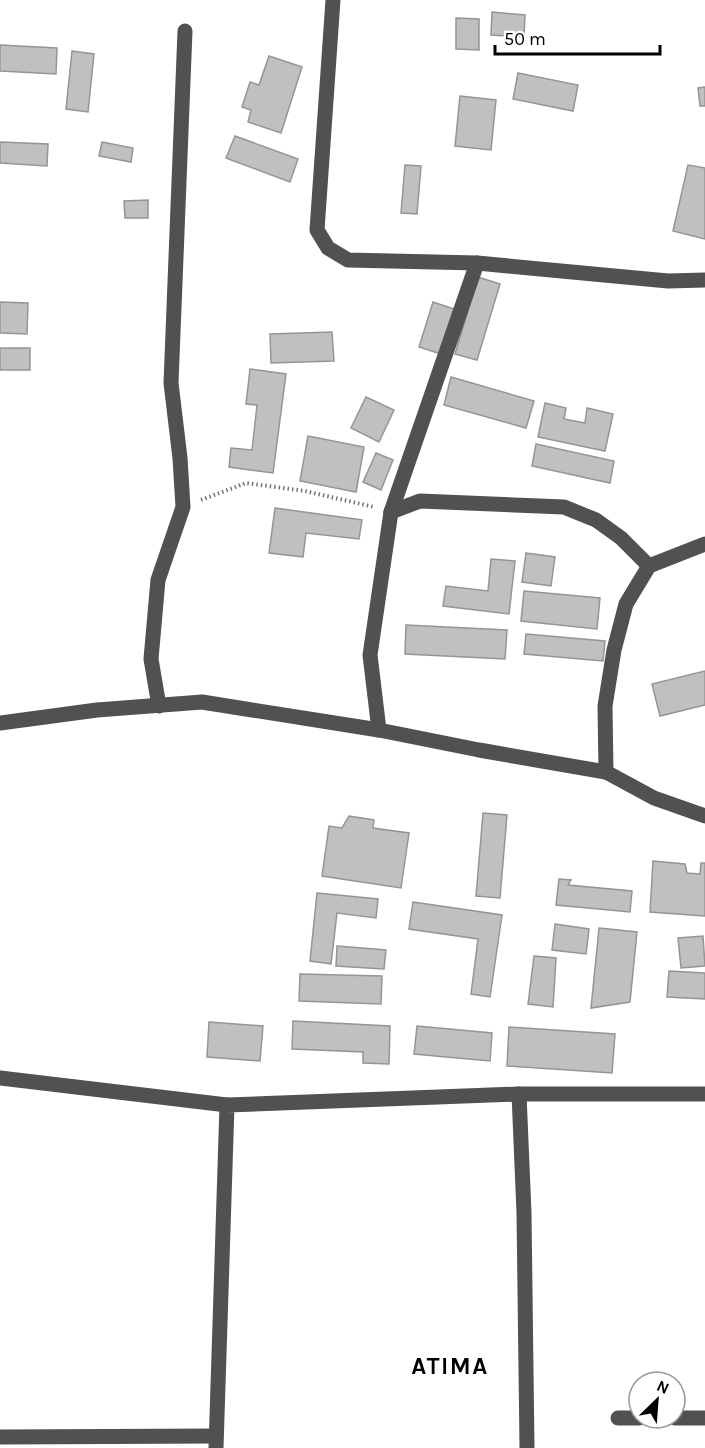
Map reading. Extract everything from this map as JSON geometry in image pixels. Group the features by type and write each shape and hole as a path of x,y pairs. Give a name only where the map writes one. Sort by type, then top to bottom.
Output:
{"street":[{"path":"333,0 317,230 328,248 348,260 477,263 668,281 705,280"},
{"path":"159,706 151,659 158,580 183,507 171,383 185,31"},
{"path":"379,730 370,655 391,512 477,263"},
{"path":"391,512 420,501 564,507 596,520 621,538 649,566"},
{"path":"606,772 605,706 614,650 626,604 649,566 705,544"},
{"path":"0,723 97,710 202,702 379,730 606,772 654,798 705,816"},
{"path":"0,1078 227,1105 519,1094 705,1094"},
{"path":"519,1094 524,1213 527,1448"},
{"path":"0,1437 216,1442 227,1105"},
{"path":"618,1418 627,1418"},
{"path":"687,1418 705,1418"}],"path":[{"path":"183,507 246,483 305,491 391,512"}],"building":[{"path":"492,12 525,15 524,37 491,35"},
{"path":"456,18 479,19 479,50 456,49"},
{"path":"0,45 57,48 56,74 0,71"},
{"path":"72,51 94,54 88,112 66,109"},
{"path":"269,56 302,67 281,133 248,122 251,110 242,107 250,82 259,85"},
{"path":"518,73 578,85 573,111 513,99"},
{"path":"705,87 705,106 700,106 698,88"},
{"path":"460,96 496,100 491,150 455,146"},
{"path":"235,136 298,159 290,182 226,158"},
{"path":"0,142 48,144 47,166 0,163"},
{"path":"102,142 133,148 131,162 99,156"},
{"path":"405,165 421,166 417,214 401,213"},
{"path":"688,165 705,168 705,239 673,231"},
{"path":"148,200 148,218 125,218 124,201"},
{"path":"478,277 500,284 477,360 455,354"},
{"path":"0,302 28,303 27,334 0,333"},
{"path":"433,302 454,309 441,354 419,347"},
{"path":"332,332 334,361 271,363 270,334"},
{"path":"0,348 30,348 30,370 0,370"},
{"path":"250,369 286,374 273,473 229,467 231,448 252,450 257,405 246,404"},
{"path":"451,377 534,401 526,428 444,405"},
{"path":"366,397 394,410 379,442 351,428"},
{"path":"545,403 566,408 564,419 585,423 587,408 613,414 605,451 538,437"},
{"path":"308,436 364,447 356,492 300,481"},
{"path":"536,444 614,461 610,483 532,466"},
{"path":"376,453 393,460 381,490 363,482"},
{"path":"275,508 362,520 359,539 306,533 303,557 269,553"},
{"path":"526,553 555,557 551,586 522,582"},
{"path":"491,559 515,561 509,614 443,606 446,586 488,591"},
{"path":"524,591 600,598 597,629 521,621"},
{"path":"406,625 507,630 505,659 405,654"},
{"path":"526,634 605,641 603,661 524,654"},
{"path":"705,671 705,705 660,716 652,684"},
{"path":"483,813 507,815 500,898 476,896"},
{"path":"349,816 374,820 373,828 409,833 401,888 322,876 329,826 342,828"},
{"path":"653,861 685,864 687,873 700,874 701,863 705,863 705,916 650,912"},
{"path":"559,879 571,880 568,885 632,891 630,912 556,905"},
{"path":"317,893 378,899 376,918 337,913 331,964 310,961"},
{"path":"413,902 502,915 490,997 471,994 478,939 409,929"},
{"path":"555,924 589,929 586,954 552,950"},
{"path":"599,928 637,932 630,1002 591,1008"},
{"path":"703,936 705,966 681,968 678,938"},
{"path":"337,946 386,950 384,969 336,966"},
{"path":"534,956 556,958 553,1007 528,1004"},
{"path":"669,971 705,973 705,999 667,997"},
{"path":"300,974 382,976 381,1004 299,1001"},
{"path":"293,1021 390,1026 389,1064 363,1063 363,1052 292,1049"},
{"path":"209,1022 263,1026 260,1061 207,1057"},
{"path":"417,1026 492,1033 490,1061 414,1054"},
{"path":"509,1027 615,1034 612,1073 507,1066"}],"district":[{"name":"ATIMA","path":"450,1366"}]}
